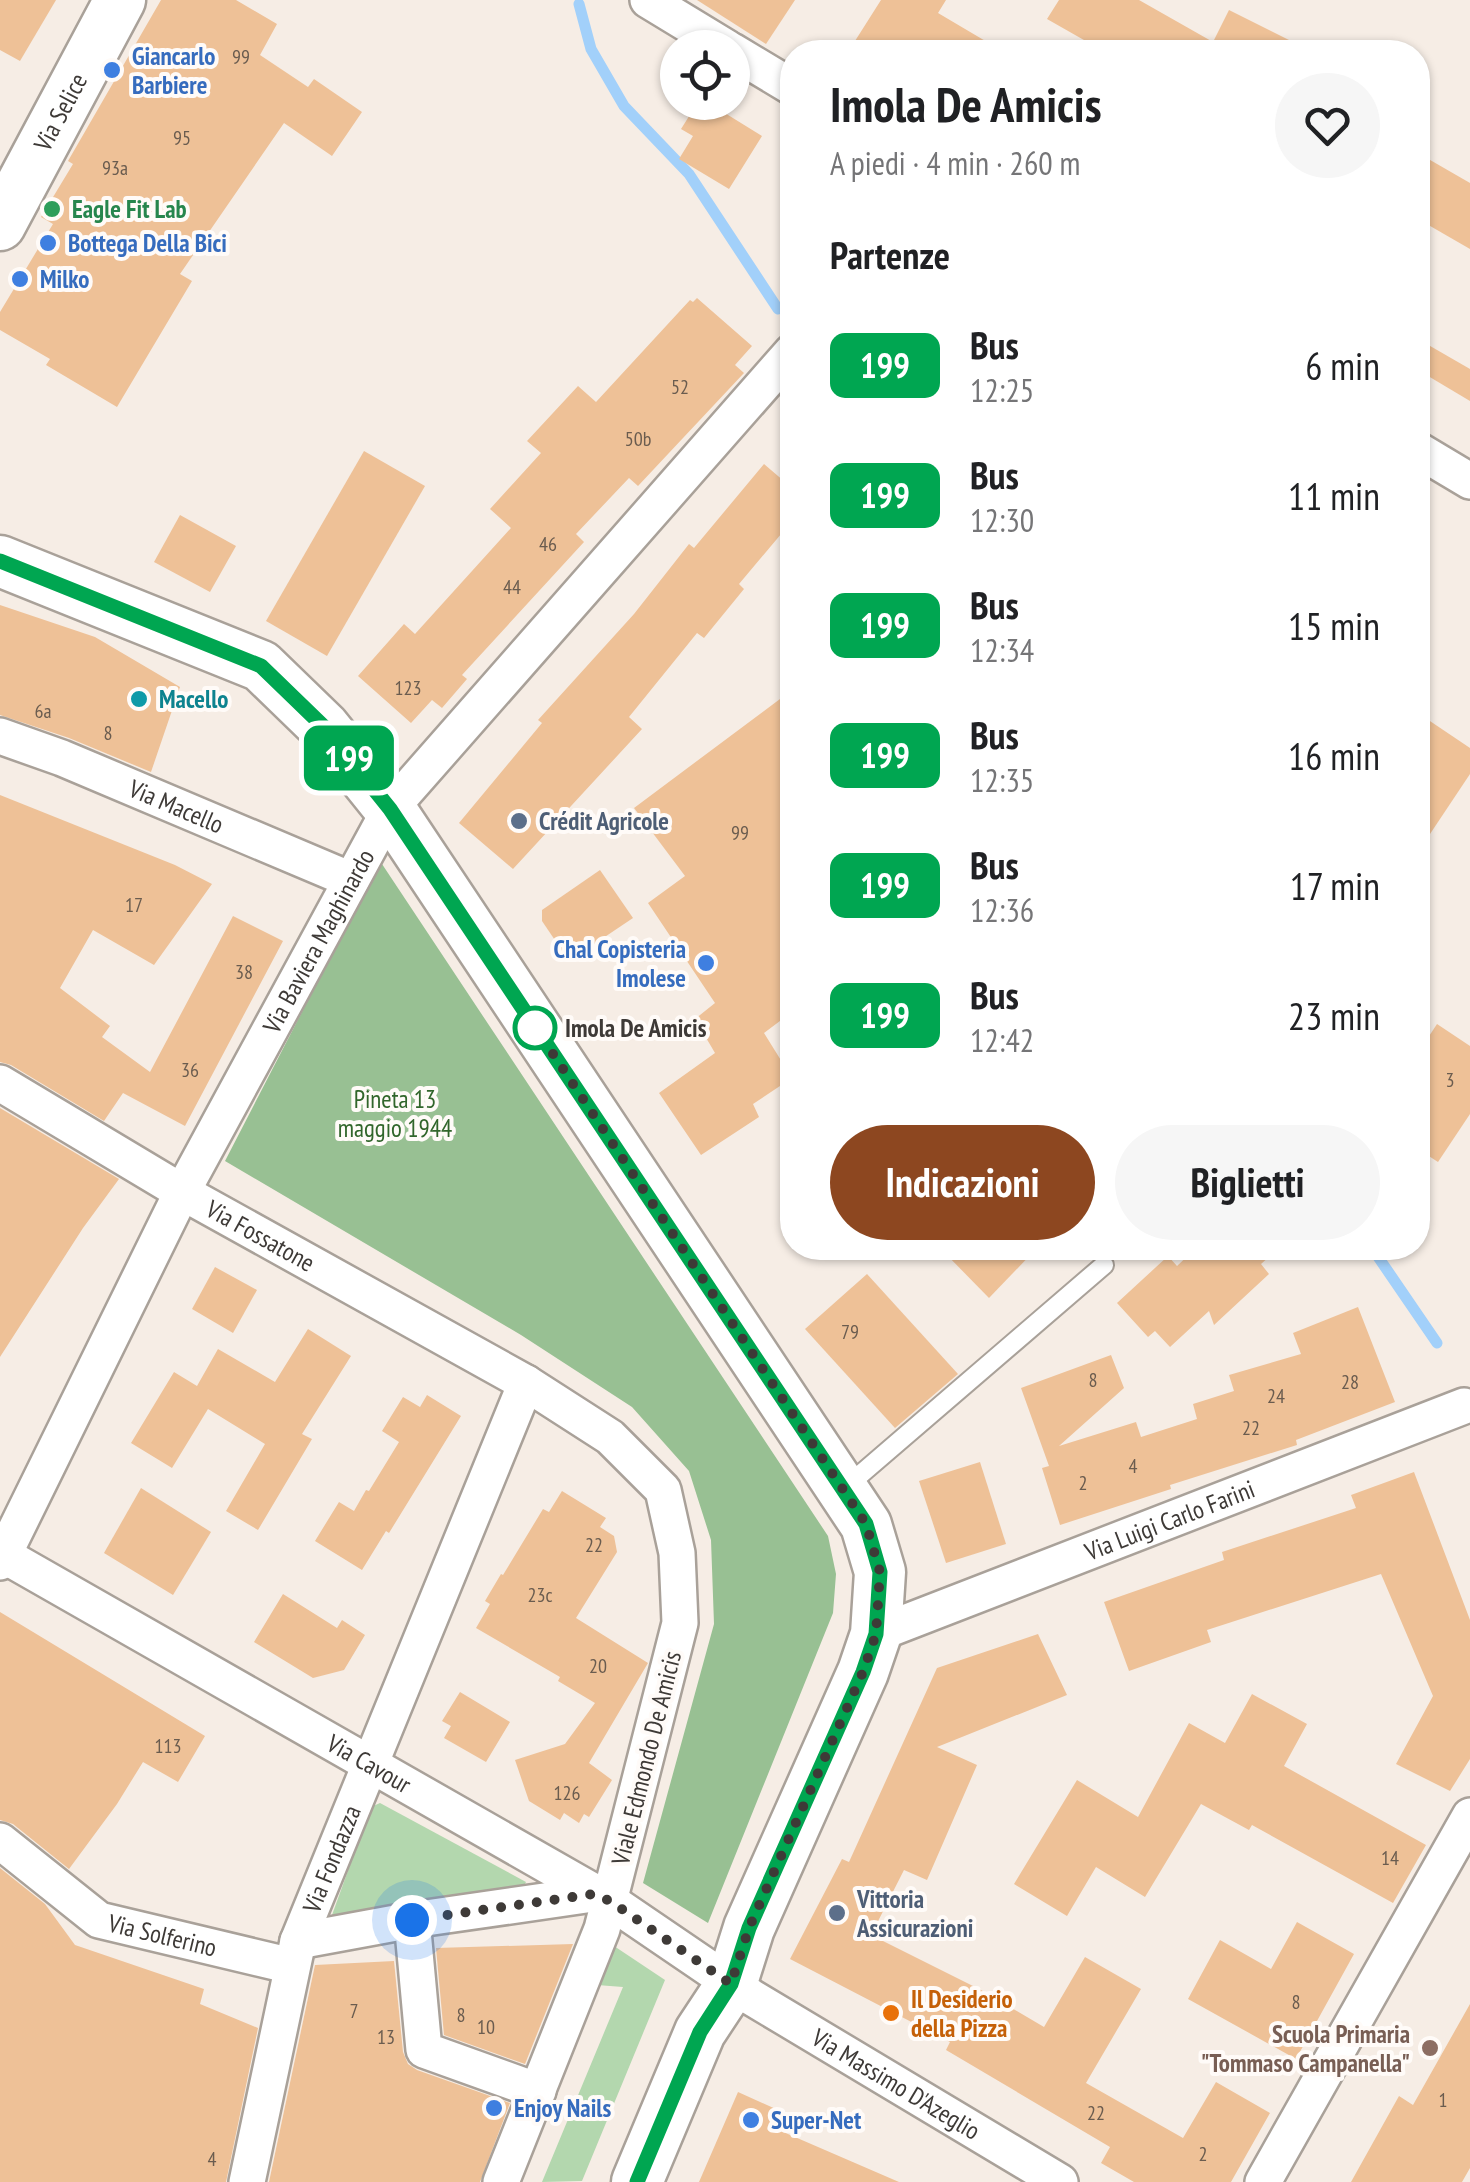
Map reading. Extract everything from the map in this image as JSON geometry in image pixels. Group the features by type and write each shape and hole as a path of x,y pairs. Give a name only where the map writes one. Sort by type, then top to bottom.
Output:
{"street":[{"name":"Via Selice","path":"0,225 13,165 120,0"},
{"path":"648,0 698,30"},
{"path":"750,61 780,80"},
{"name":"Via Baviera Maghinardo","path":"1,1557 182,1192 390,809 780,366"},
{"path":"1430,457 1470,481"},
{"path":"0,561 261,666 324,727 390,809 866,1524 880,1572 876,1634 848,1707 749,1928 731,1984 700,2032 637,2182"},
{"name":"Via Macello","path":"0,736 62,758 350,880"},
{"name":"Via Fossatone","path":"0,1083 182,1192 526,1383"},
{"name":"Via Fondazza","path":"246,2182 295,1953 526,1383"},
{"name":"Viale Edmondo De Amicis","path":"501,2182 538,2091 602,1898 680,1623 677,1553 662,1490 610,1438 526,1383"},
{"name":"Via Luigi Carlo Farini","path":"876,1634 1468,1406"},
{"name":"Via Cavour","path":"1,1557 602,1898 731,1984"},
{"path":"1263,2182 1470,1816"},
{"name":"Via Solferino","path":"0,1841 99,1920 295,1953 412,1920 602,1898"},
{"path":"412,1920 424,2050 538,2091"},
{"name":"Via Massimo D'Azeglio","path":"731,1984 1060,2182"}],"lane":[{"path":"842,1490 1104,1265"}],"green space":[{"name":"Pineta 13 maggio 1944","path":"380,861 828,1536 836,1574 833,1613 708,1923 643,1883 714,1624 711,1540 689,1471 632,1407 521,1335 225,1161"},
{"path":"380,1803 526,1882 520,1894 344,1921 332,1915 371,1807"},
{"path":"614,1946 665,1980 582,2181 542,2182 623,1987 597,1985"}],"building":[{"path":"0,0 56,0 20,61 0,50"},
{"path":"161,0 236,0 277,24 260,55 308,87 314,79 362,112 332,156 284,123 180,274 192,281 117,407 46,365 50,359 0,330 0,312 53,224 41,217 73,164 68,161"},
{"path":"697,0 795,0 766,44 750,30"},
{"path":"881,0 946,0 938,13 984,40 856,40"},
{"path":"1059,0 1139,0 1209,40 1084,40 1047,19"},
{"path":"1229,10 1289,40 1214,40"},
{"path":"687,120 736,120 762,136 729,189 679,159 693,136 681,129"},
{"path":"1430,160 1470,183 1470,249 1430,226"},
{"path":"697,298 752,346 735,365 744,373 638,486 629,478 576,534 584,542 462,675 467,679 442,708 432,700 411,723 358,676 404,624 415,634 511,528 490,509 541,453 527,441 578,386 596,402 690,300"},
{"path":"1430,346 1470,369 1470,401 1430,377"},
{"path":"364,451 425,486 327,656 266,621"},
{"path":"764,464 780,478 780,535 739,584 744,589 704,638 697,633 629,717 642,729 513,869 459,823 542,723 538,720 634,614 689,544 694,548"},
{"path":"180,515 236,546 210,592 154,562"},
{"name":"Macello","path":"0,605 95,637 180,687 151,772 0,715"},
{"path":"780,699 780,1021 764,1033 780,1059 780,1086 753,1104 759,1117 701,1155 659,1093 715,1053 695,1019 715,1003 648,903 685,876 634,808"},
{"path":"1430,721 1470,748 1470,774 1430,834"},
{"path":"0,795 175,865 212,884 154,965 93,930 60,988 110,1026 102,1037 150,1072 233,916 283,941 185,1126 123,1093 104,1121 0,1062"},
{"path":"600,870 633,918 569,961 542,921 542,910"},
{"path":"1437,1024 1470,1046 1470,1114 1438,1162 1430,1157 1430,1035"},
{"path":"0,1108 119,1179 0,1357"},
{"path":"952,1260 1025,1260 989,1298"},
{"path":"1164,1260 1172,1260 1177,1266 1183,1260 1266,1260 1261,1264 1269,1274 1214,1325 1209,1311 1170,1347 1155,1331 1148,1337 1117,1303"},
{"path":"215,1267 257,1290 233,1333 192,1309"},
{"path":"867,1274 958,1374 895,1428 805,1329"},
{"path":"1358,1307 1395,1402 1296,1440 1297,1445 1060,1525 1042,1468 1049,1466 1021,1388 1111,1355 1124,1388 1059,1446 1136,1422 1141,1437 1197,1419 1193,1404 1234,1391 1229,1375 1301,1354 1293,1333"},
{"path":"308,1329 351,1356 302,1434 312,1439 258,1530 226,1511 265,1444 208,1409 172,1468 131,1443 174,1372 197,1386 218,1349 275,1382"},
{"path":"427,1395 461,1416 362,1570 315,1541 339,1502 354,1511 399,1442 382,1431 403,1397 420,1407"},
{"path":"980,1462 1006,1544 946,1563 919,1481"},
{"path":"1414,1472 1470,1620 1470,1759 1450,1791 1396,1764 1433,1696 1381,1574 1207,1630 1211,1642 1129,1671 1104,1602 1224,1560 1222,1552 1356,1508 1351,1495"},
{"path":"141,1488 211,1532 173,1595 104,1553"},
{"path":"562,1491 606,1518 600,1527 614,1536 617,1552 576,1618 648,1663 589,1763 612,1780 589,1817 584,1814 579,1823 564,1813 560,1820 529,1801 515,1760 565,1744 595,1703 558,1681 560,1677 476,1628 490,1604 485,1601 501,1574 543,1509 549,1512"},
{"path":"283,1594 337,1628 342,1620 365,1635 344,1670 313,1678 254,1642"},
{"path":"0,1612 205,1736 178,1782 143,1762 69,1869 13,1824 0,1820"},
{"path":"1038,1634 1067,1695 937,1747 977,1765 927,1880 904,1870 871,1935 981,1990 1044,2027 1085,1957 1141,1989 1086,2083 1183,2138 1216,2082 1270,2113 1231,2182 1134,2182 1101,2163 1110,2147 946,2050 950,2042 790,1959 842,1859 849,1862 937,1668"},
{"path":"460,1692 510,1722 486,1762 444,1738 451,1726 442,1721"},
{"path":"1252,1694 1307,1724 1284,1766 1426,1845 1393,1903 1252,1825 1249,1830 1201,1804 1145,1897 1096,1867 1067,1916 1014,1884 1077,1780 1138,1817 1189,1723 1225,1743"},
{"path":"0,1868 45,1904 75,1945 204,1989 200,2004 258,2028 226,2182 0,2182"},
{"path":"1297,1922 1354,1954 1296,2059 1188,1999 1220,1940 1271,1969"},
{"path":"573,1944 525,2064 444,2035 436,1948"},
{"path":"394,1961 403,2052 408,2064 510,2103 480,2182 269,2182 315,1965"},
{"path":"1470,2004 1470,2168 1462,2182 1351,2182 1399,2096 1413,2105"},
{"path":"738,2092 789,2115 781,2131 899,2182 699,2182"}],"waterway":[{"path":"579,4 591,49 624,106 689,174 778,309"},
{"path":"1380,1260 1437,1343"}],"bus line":[{"name":"199","path":"0,561 261,666 324,727 390,809 866,1524 880,1572 876,1634 863,1672 749,1928 731,1984 700,2032 637,2182"}],"place":[{"name":"Giancarlo Barbiere","path":"112,70"},
{"name":"Eagle Fit Lab","path":"52,209"},
{"name":"Bottega Della Bici","path":"48,243"},
{"name":"Milko","path":"20,279"},
{"name":"Macello","path":"139,699"},
{"name":"Crédit Agricole","path":"519,821"},
{"name":"Chal Copisteria Imolese","path":"706,963"},
{"name":"Imola De Amicis","path":"535,1028"},
{"name":"Vittoria Assicurazioni","path":"837,1913"},
{"name":"Il Desiderio della Pizza","path":"891,2013"},
{"name":"Scuola Primaria \"Tommaso Campanella\"","path":"1430,2048"},
{"name":"Enjoy Nails","path":"494,2108"},
{"name":"Super-Net","path":"751,2120"}],"route":[{"path":"412,1920 594,1894 731,1984 749,1928 863,1672 876,1634 880,1572 866,1524 533,1024 535,1028"}]}
